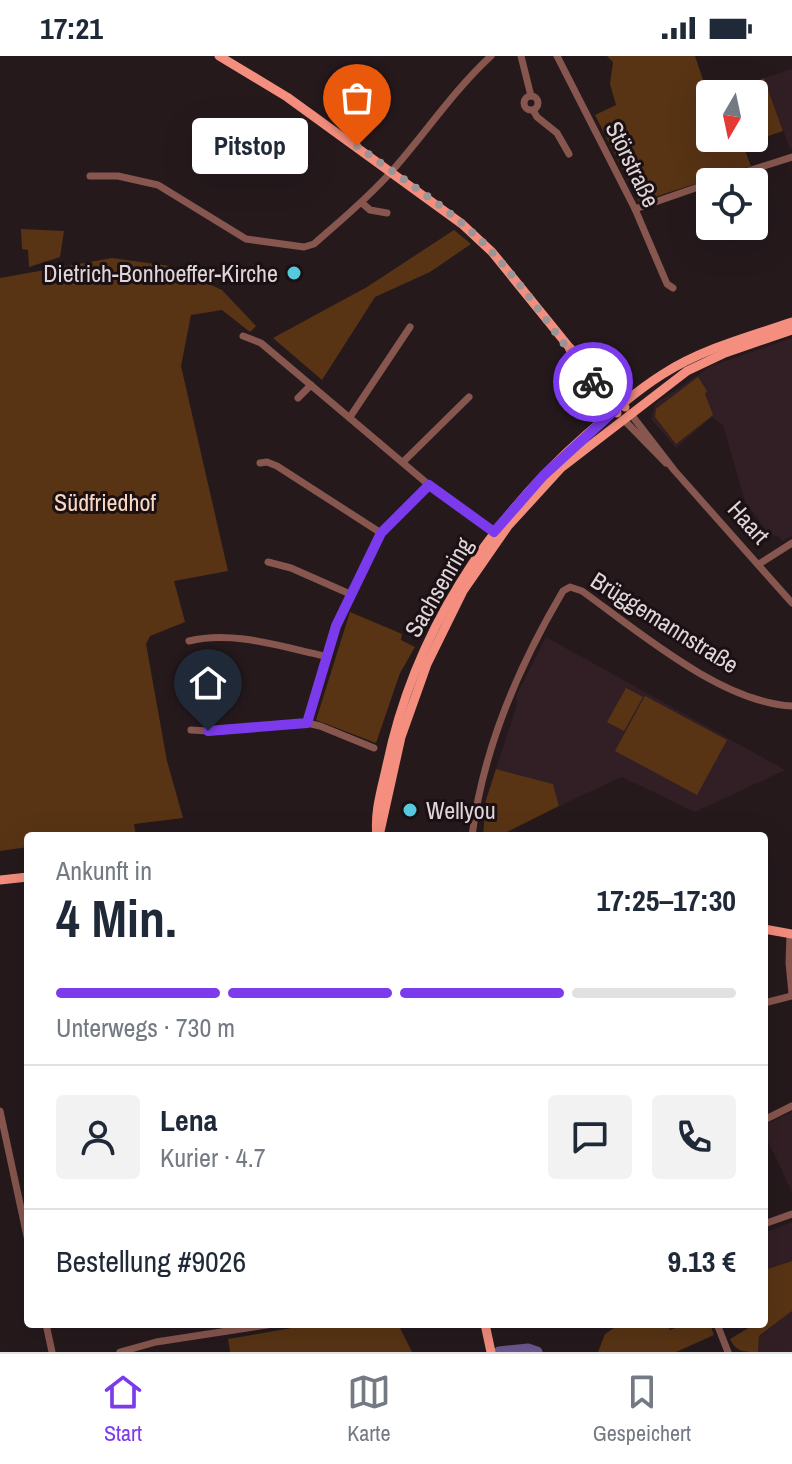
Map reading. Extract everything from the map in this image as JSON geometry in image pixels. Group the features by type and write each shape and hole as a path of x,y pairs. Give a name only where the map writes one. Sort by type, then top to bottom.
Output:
{"main road":[{"name":"Haart","path":"219,56 287,97 455,219 492,252 569,347 573,357 623,411"},
{"name":"Sachsenring","path":"379,832 401,737 421,677 463,591 497,534 561,468 623,411 637,393 665,372 697,356 792,322"},
{"name":"Sachsenring","path":"623,411 701,363 792,330"},
{"name":"Haart","path":"569,347 604,380 623,411"},
{"path":"604,380 622,393 637,393"},
{"path":"0,880 24,877"},
{"path":"768,930 791,934"},
{"path":"486,1328 491,1351"}],"street":[{"path":"90,176 123,177 158,185 246,239 304,247 314,244 362,203 449,99 491,56"},
{"path":"521,56 531,96 538,103 533,110 557,133 569,154"},
{"name":"Störstraße","path":"557,56 635,209 667,284 673,288"},
{"path":"758,168 792,157"},
{"path":"635,209 696,188"},
{"path":"362,203 370,210 387,213"},
{"path":"350,417 410,327"},
{"path":"243,336 261,343 429,485 497,534"},
{"path":"298,398 311,385"},
{"path":"403,462 469,397"},
{"name":"Haart","path":"623,411 792,603"},
{"path":"260,463 277,466 381,533"},
{"path":"307,723 325,656 350,594 381,533 429,485"},
{"path":"759,564 792,543"},
{"path":"268,562 291,568 350,594"},
{"name":"Brüggemannstraße","path":"473,832 476,805 499,717 538,633 563,591 570,587 576,588 710,679 751,697 779,706 792,706"},
{"path":"189,641 224,637 325,656"},
{"path":"191,730 307,723 374,748"},
{"path":"768,1002 792,995 789,963 791,934"},
{"path":"768,1118 792,1106"},
{"path":"0,1111 24,1222"},
{"path":"768,1223 792,1214"},
{"path":"47,1328 52,1352"},
{"path":"120,1352 156,1342 247,1328"},
{"path":"719,1328 730,1351"}],"shaded area":[{"path":"792,69 790,149 768,89 768,80 764,78"},
{"path":"792,338 792,536 782,541 769,534 745,501 723,425 712,417 676,448 651,419 655,404 711,366"},
{"path":"546,637 785,770 695,812 622,777 559,806 553,784 496,769 517,705 516,696"},
{"path":"792,1112 792,1192 768,1141 768,1123"},
{"path":"792,1222 792,1261 768,1269 768,1231"},
{"path":"792,1311 792,1352 758,1352 759,1337"}],"green space":[{"path":"607,56 695,56 703,80 696,80 696,152 746,152 751,166 696,168 696,184 639,202 595,115 616,105 610,84 613,62"},
{"path":"768,89 783,131 768,136"},
{"path":"21,229 64,231 60,257 29,267 28,250 22,249"},
{"path":"454,230 471,244 430,272 375,297 322,380 273,338 367,287"},
{"name":"Südfriedhof","path":"112,258 170,266 222,290 256,326 250,332 222,310 191,315 181,366 228,571 174,581 185,622 150,636 146,644 167,761 183,818 134,824 135,832 24,832 24,848 0,851 0,278"},
{"path":"698,377 707,391 705,394 713,415 676,444 655,417 656,409"},
{"path":"350,612 402,634 401,640 415,647 400,673 376,743 316,720"},
{"path":"626,688 643,697 624,731 607,722"},
{"path":"645,696 727,740 697,795 615,751"},
{"path":"496,769 553,784 559,806 507,832 483,832 486,800"},
{"path":"792,1261 792,1311 759,1336 758,1352 738,1349 730,1339 748,1328 768,1328 768,1269"},
{"path":"292,1328 400,1328 412,1352 230,1352 228,1339"},
{"path":"614,1328 711,1328 714,1335 676,1352 598,1352 605,1334"}],"waterway":[{"path":"499,1352 528,1349 537,1352"}],"way so far":[{"path":"357,146 462,224 492,252 569,347 593,382"}],"place":[{"name":"Pitstop","path":"357,146"},
{"name":"Dietrich-Bonhoeffer-Kirche","path":"294,273"},
{"name":"Wellyou","path":"410,810"}],"route":[{"path":"208,731 307,723 336,626 381,533 429,485 494,532 543,476 615,410 593,382"}]}
